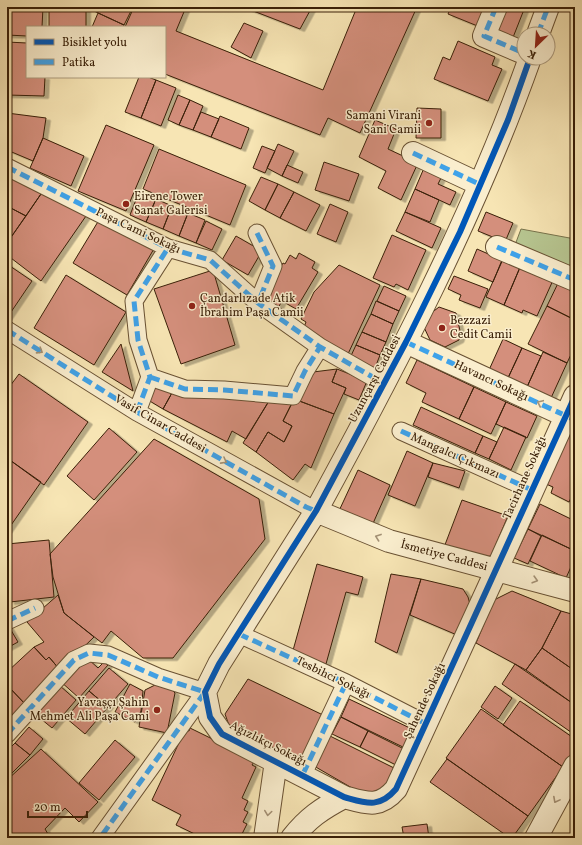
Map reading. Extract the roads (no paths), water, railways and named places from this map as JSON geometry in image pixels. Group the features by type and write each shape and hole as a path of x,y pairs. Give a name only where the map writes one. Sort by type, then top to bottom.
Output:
{"street":[{"path":"496,7 484,36 516,50"},
{"path":"541,26 548,7"},
{"name":"Uzunçarşı Caddesi","path":"206,692 219,664 316,512 385,384 460,232 479,184 508,120 527,66"},
{"path":"413,153 479,184"},
{"name":"Paşa Cami Sokağı","path":"7,167 168,248 210,260 258,303 320,347 385,384"},
{"path":"257,233 273,266 258,303"},
{"path":"497,247 575,280"},
{"path":"137,412 150,377 138,340 134,301 168,248"},
{"name":"Vasif Cinar Caddesi","path":"7,330 137,412 316,512"},
{"name":"Havancı Sokağı","path":"406,342 570,417"},
{"path":"150,377 185,389 224,390 293,396 305,371 320,347"},
{"name":"Tacirhane Sokağı","path":"497,569 532,490 570,417 575,396"},
{"name":"Mangalcı Çıkmazı","path":"401,431 532,490"},
{"name":"İsmetiye Caddesi","path":"316,512 389,541 575,591"},
{"name":"Şahende Sokağı","path":"344,797 364,803 380,802 390,797 396,789 497,569"},
{"path":"7,621 35,608"},
{"name":"Tesbihci Sokağı","path":"239,634 346,683 426,724"},
{"path":"7,734 74,660 89,653 108,655 158,677 206,692 100,838"},
{"path":"303,774 346,683"},
{"name":"Ağızlıkçı Sokağı","path":"206,692 210,717 222,734 303,774 344,797"},
{"path":"265,838 276,761"},
{"path":"536,838 575,766"},
{"path":"272,783 282,782 299,786 309,792 320,810"},
{"path":"292,838 307,820 320,810 344,797"}],"place":[{"name":"Samani Virani Sani Camii","path":"429,123"},
{"name":"Eirene Tower Sanat Galerisi","path":"126,204"},
{"name":"Çandarlızade Atik İbrahim Paşa Camii","path":"192,306"},
{"name":"Bezzazi Cedit Camii","path":"442,328"},
{"name":"Yavaşçı Şahin Mehmet Ali Paşa Cami","path":"157,710"}]}
